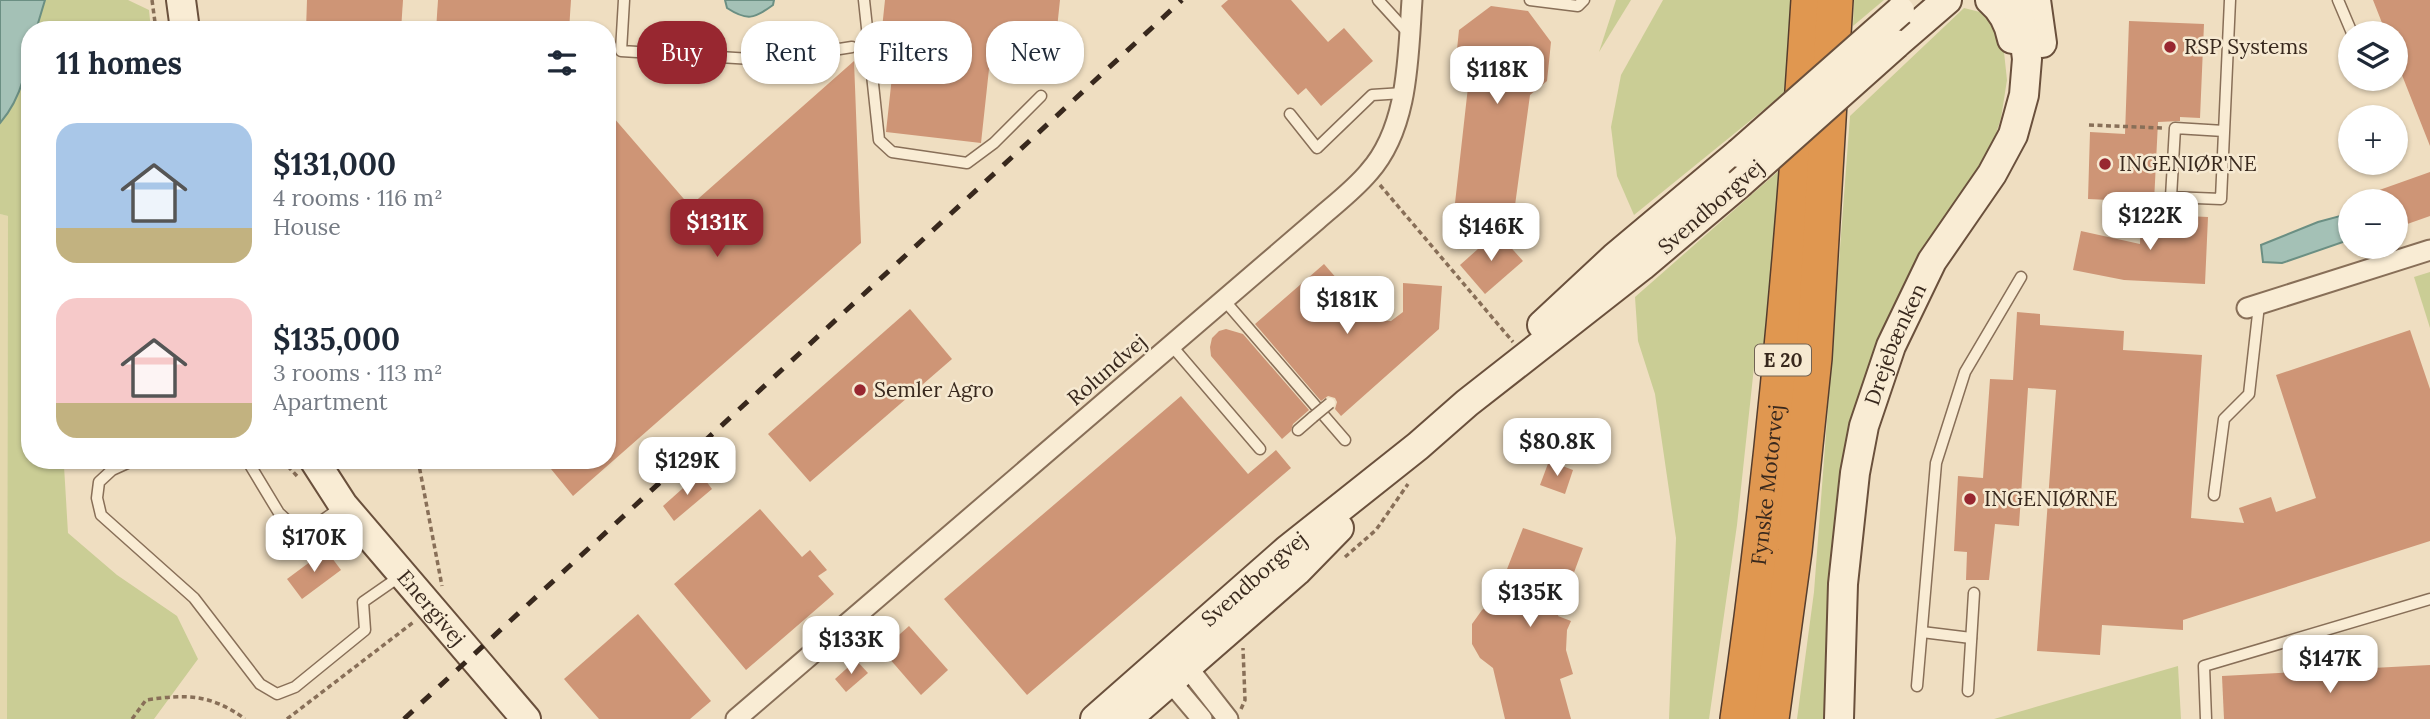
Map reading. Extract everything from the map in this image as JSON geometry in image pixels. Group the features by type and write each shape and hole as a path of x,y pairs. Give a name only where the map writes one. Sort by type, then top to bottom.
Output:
{"highway":[{"name":"Fynske Motorvej","path":"1738,719 1767,509 1783,355 1809,0"},
{"name":"Fynske Motorvej","path":"1771,719 1794,551 1814,358 1835,0"}],"main road":[{"path":"181,0 184,21"},
{"name":"Svendborgvej","path":"1127,719 1172,666 1287,550 1419,446 1467,403 1642,266 1947,0"},
{"path":"1990,0 1999,8 2010,27 2016,55 2013,135"},
{"name":"Drejebænken","path":"1839,719 1843,584 1855,473 1864,426 1891,346 1932,261 1993,174 2013,135 2024,95 2027,59 2015,0"},
{"path":"1916,297 2008,181 2034,130 2043,67 2042,35 2036,0"},
{"name":"Svendborgvej","path":"1467,403 1554,312 1906,6"},
{"name":"Energivej","path":"320,469 344,505 526,719"},
{"name":"Svendborgvej","path":"1095,719 1172,666"}],"street":[{"name":"Rolundvej","path":"736,719 1224,300 1370,171 1387,145 1401,106 1412,0"},
{"path":"2253,306 2430,250"},
{"path":"1172,666 1202,719"},
{"path":"1172,666 1228,719"}],"lane":[{"path":"624,0 621,51 770,60 852,47"},
{"path":"864,0 879,140 892,152 967,163 995,143 1041,96"},
{"path":"1378,0 1410,35"},
{"path":"1530,0 1578,6 1584,0"},
{"path":"2224,131 2175,128 2171,197 2221,200 2230,0"},
{"path":"2338,0 2347,21"},
{"path":"1290,114 1317,148 1372,95 1403,93"},
{"path":"1917,686 1936,463 1965,372 2021,277"},
{"path":"1224,300 1345,440"},
{"path":"2214,495 2224,419 2249,394 2253,306"},
{"path":"1171,345 1260,449"},
{"path":"1298,430 1330,403"},
{"path":"114,469 99,482 97,498 101,514 194,598 260,684 277,694 295,687 365,630 363,602 402,575"},
{"path":"252,469 279,513 293,526 310,529 344,505"},
{"path":"1968,691 1974,593"},
{"path":"2206,719 2204,666 2430,599"},
{"path":"1922,632 1971,638"}],"path":[{"path":"152,0 155,21"},
{"path":"2089,125 2175,128"},
{"path":"1370,171 1519,349"},
{"path":"287,719 434,614 444,592 439,578 420,469"},
{"path":"132,719 146,700 183,695 212,701 245,719"}],"shaded area":[{"path":"0,0 45,0 39,21 21,21 21,85 8,113 0,123"},
{"path":"725,0 774,0 773,5 766,10 750,17 727,8"},
{"path":"0,214 8,216 7,719 0,719"},
{"path":"2338,217 2338,244 2282,263 2263,262 2261,245"}],"green space":[{"path":"0,0 128,0 149,10 150,21 21,21 21,469 64,469 68,533 117,575 177,616 198,659 154,719 7,719 8,216 0,214"},
{"path":"1616,0 1631,0 1599,52"},
{"path":"1663,0 1792,0 1788,90 1634,215 1617,176 1611,127 1621,75"},
{"path":"1854,0 1884,0 1853,26"},
{"path":"1964,8 1984,13 1994,24 2004,52 2007,80 2001,118 1985,168 1895,306 1865,376 1852,420 1829,719 1797,719 1814,592 1850,116"},
{"path":"1782,168 1765,344 1754,367 1737,525 1709,719 1669,719 1676,538 1655,394 1638,341 1635,297"},
{"path":"2430,272 2430,328 2414,277"},
{"path":"2178,666 2181,719 1994,719"}],"building":[{"path":"307,0 403,0 402,21 306,21"},
{"path":"438,0 571,0 570,21 437,21"},
{"path":"885,0 1060,0 1058,21 986,21 987,84 981,143 886,132 891,84 972,84 972,21 883,21"},
{"path":"1228,0 1291,0 1328,42 1344,28 1373,61 1321,106 1306,88 1298,95 1221,6"},
{"path":"2373,0 2430,0 2430,146 2408,90 2408,21 2381,21"},
{"path":"1491,6 1528,11 1551,42 1547,81 1530,95 1513,220 1454,212 1468,87 1455,69 1459,30"},
{"path":"2129,21 2204,24 2200,118 2180,117 2180,121 2158,122 2154,202 2088,199 2090,132 2125,134"},
{"path":"854,61 861,243 616,458 616,120 690,206 828,84 840,84 840,73"},
{"path":"2430,172 2430,216 2408,224 2408,189 2382,189"},
{"path":"2141,214 2208,217 2205,284 2124,280 2073,270 2081,231 2140,244"},
{"path":"1497,232 1523,261 1485,294 1460,265"},
{"path":"1324,264 1373,320 1391,321 1403,312 1403,283 1442,286 1439,329 1341,416 1335,409 1335,398 1328,396 1321,401 1255,324"},
{"path":"910,309 952,359 810,482 768,434"},
{"path":"2017,312 2040,314 2040,325 2124,331 2123,350 2202,355 2191,518 2244,523 2239,508 2271,497 2276,512 2316,498 2276,375 2410,330 2430,389 2430,541 2183,620 2183,630 2102,625 2100,655 2037,651 2056,390 2028,388 2019,526 1995,524 1989,580 1966,580 1967,552 1954,551 1958,476 1983,478 1990,379 2013,380"},
{"path":"1226,329 1243,334 1309,410 1293,424 1291,431 1282,439 1211,356 1212,338 1219,331"},
{"path":"1181,396 1248,474 1276,450 1291,468 1027,695 944,599"},
{"path":"1549,461 1573,470 1565,494 1540,485"},
{"path":"551,469 604,469 573,496"},
{"path":"700,473 712,489 674,521 663,506"},
{"path":"760,509 802,557 810,550 827,570 818,576 834,594 746,670 674,584"},
{"path":"1523,528 1583,548 1558,616 1571,621 1567,630 1566,650 1573,674 1560,679 1571,719 1505,719 1493,668 1480,658 1472,644 1472,624 1482,610 1495,600"},
{"path":"326,550 341,570 302,599 287,579"},
{"path":"638,614 711,701 690,719 599,719 564,679"},
{"path":"909,626 948,670 921,695 882,650"},
{"path":"856,660 868,673 846,692 835,679"},
{"path":"2430,665 2430,719 2224,719 2222,676"}],"railway":[{"path":"404,719 1182,0"}],"place":[{"name":"RSP Systems","path":"2170,47"},
{"name":"INGENIØR'NE","path":"2105,164"},
{"name":"Semler Agro","path":"860,390"},
{"name":"INGENIØRNE","path":"1970,499"}]}
